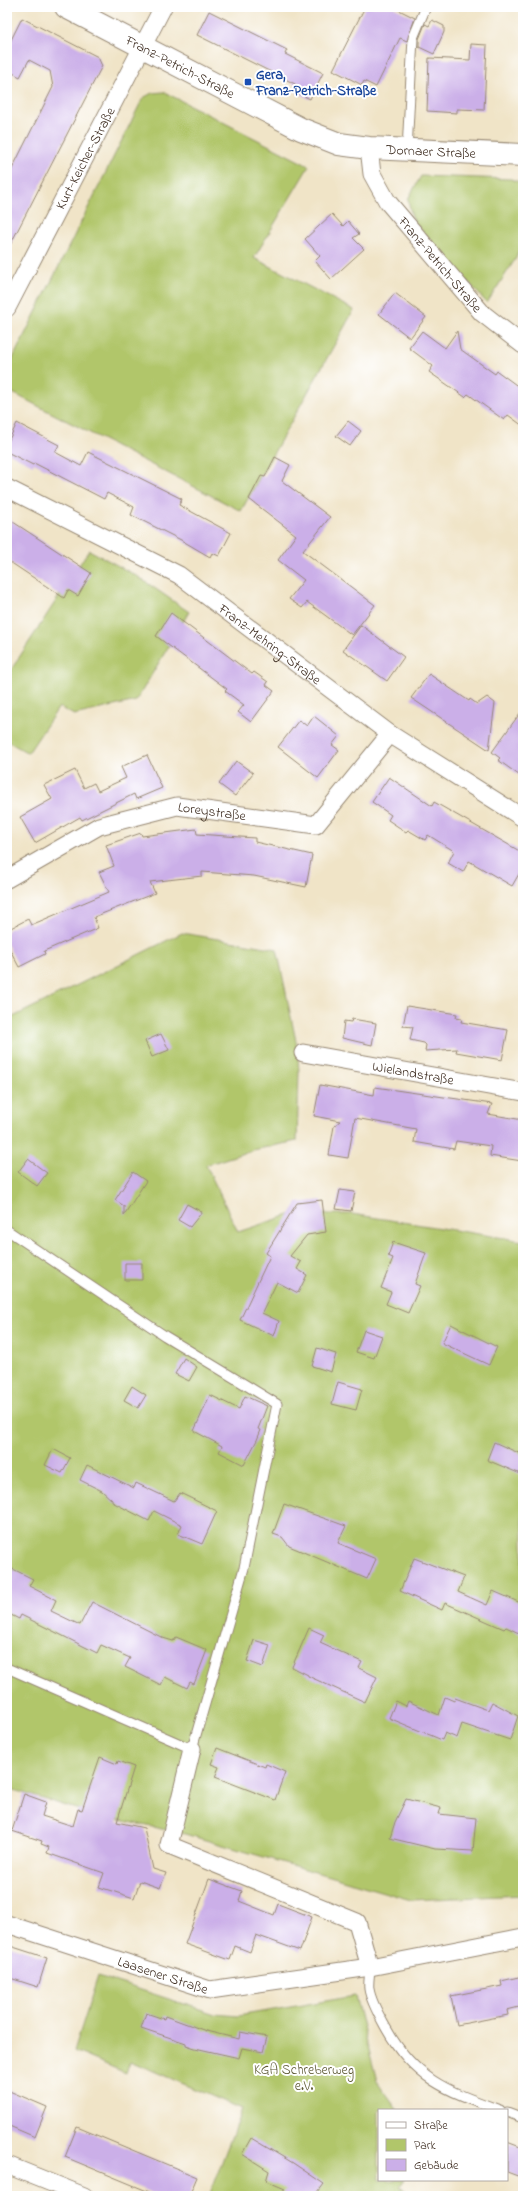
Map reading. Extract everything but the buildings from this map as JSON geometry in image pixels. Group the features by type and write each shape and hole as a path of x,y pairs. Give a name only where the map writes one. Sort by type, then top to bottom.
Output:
{"street":[{"name":"Franz-Petrich-Straße","path":"66,7 144,46 301,129 338,144"},
{"name":"Kurt-Keicher-Straße","path":"7,308 163,7"},
{"name":"Dornaer Straße","path":"338,144 369,148 523,155"},
{"name":"Franz-Petrich-Straße","path":"369,148 372,174 387,201 482,313 523,345"},
{"name":"Franz-Mehring-Straße","path":"7,488 180,575 390,734 523,818"},
{"name":"Loreystraße","path":"7,879 99,826 177,806 316,825 390,734"},
{"name":"Wielandstraße","path":"303,1053 523,1092"},
{"path":"192,1749 169,1845 357,1922 370,1967"},
{"name":"Laasener Straße","path":"7,1924 210,1990 370,1967 523,1937"},
{"path":"7,2165 84,2196"}],"lane":[{"path":"408,150 413,38 426,7"},
{"path":"7,1230 165,1336 277,1404 244,1568 192,1749 7,1668"},
{"path":"370,1967 369,1989 383,2022 404,2057 421,2073 437,2084 498,2109"},
{"path":"508,2112 523,2118"}],"green space":[{"path":"164,92 309,166 254,258 354,310 241,511 7,390 7,370 143,98 152,93"},
{"path":"421,176 511,179 519,182 523,187 523,240 516,258 487,303 415,223 411,214 408,199"},
{"path":"89,550 137,576 189,612 136,701 74,715 59,707 28,753 7,741 7,676"},
{"path":"182,933 277,949 297,1046 299,1071 297,1141 253,1150 206,1165 238,1232 292,1214 352,1214 523,1241 523,1895 411,1900 185,1834 96,1815 7,1788 7,1020"},
{"name":"KGA Schreberweg e.V.","path":"98,1976 215,2014 238,2016 355,1996 377,2081 397,2109 378,2109 378,2181 404,2181 400,2187 414,2196 209,2196 242,2109 130,2061 126,2073 74,2051"}],"place":[{"name":"Gera, Franz-Petrich-Straße","path":"248,82"}]}
